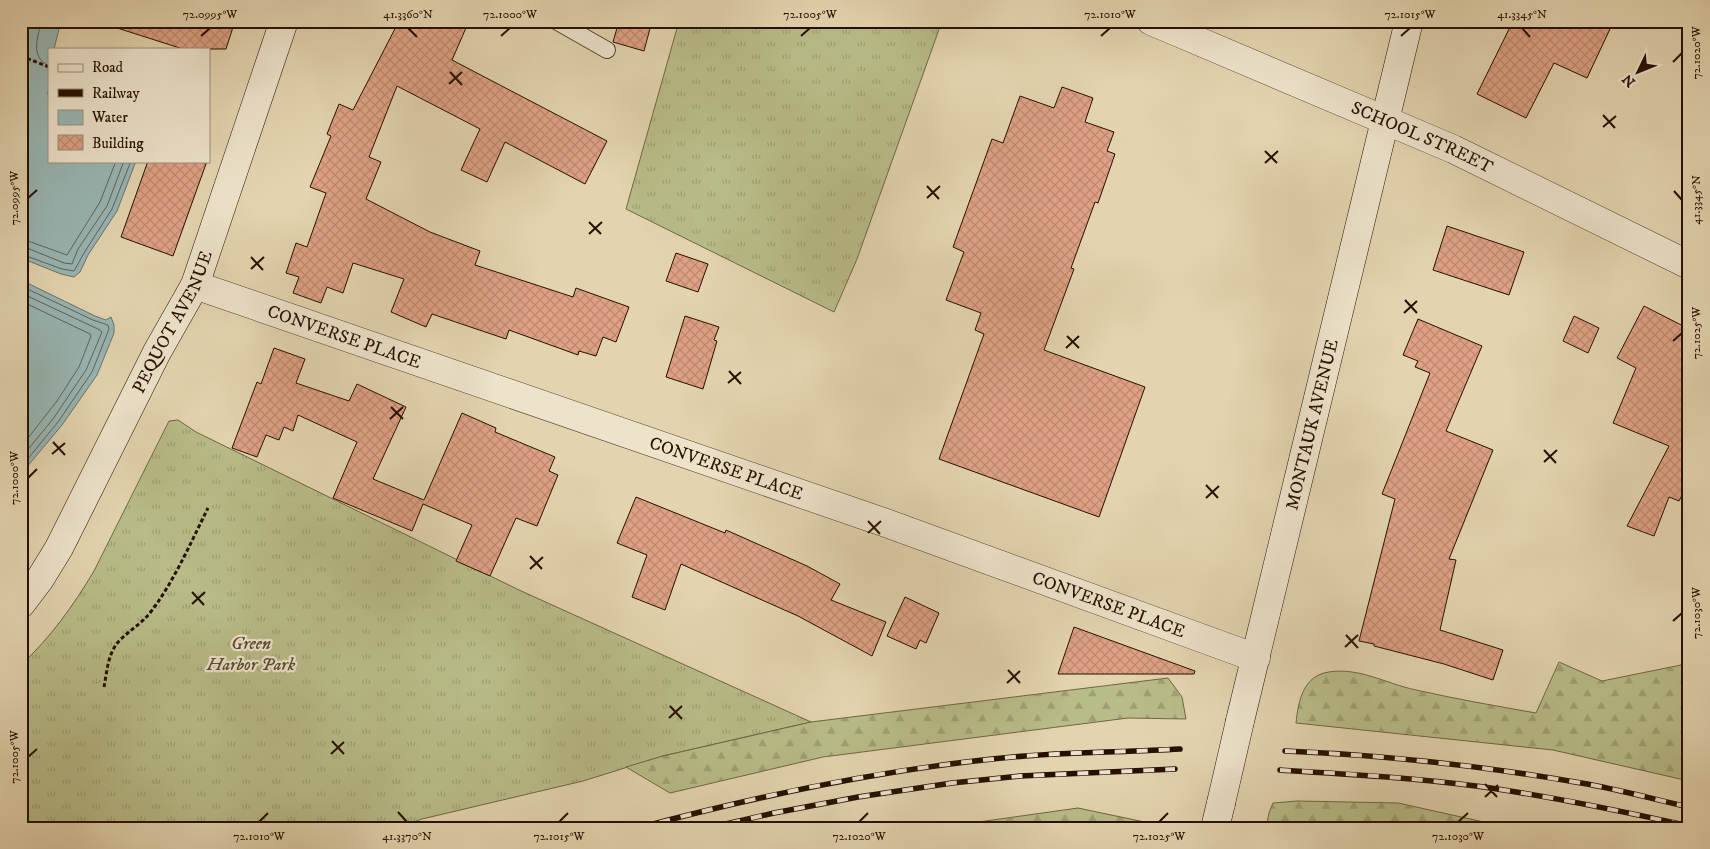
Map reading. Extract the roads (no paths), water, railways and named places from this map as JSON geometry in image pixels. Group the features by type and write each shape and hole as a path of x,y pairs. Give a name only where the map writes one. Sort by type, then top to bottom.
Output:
{"street":[{"name":"PEQUOT AVENUE","path":"21,604 40,579 66,536 157,352 195,285 284,21"},
{"name":"SCHOOL STREET","path":"1151,21 1453,149 1689,265"},
{"name":"MONTAUK AVENUE","path":"1218,815 1409,21"},
{"name":"CONVERSE PLACE","path":"195,285 886,523 1256,658"}],"lane":[{"path":"556,21 607,50"}],"water":[{"path":"21,21 61,21 54,48 48,48 48,162 136,162 117,211 88,255 80,272 74,277 61,274 21,258"},
{"path":"21,280 95,316 106,320 111,317 114,333 97,375 62,425 21,474"}],"railway":[{"path":"638,828 781,793 927,767 1025,756 1180,749"},
{"path":"1285,751 1396,758 1507,771 1594,785 1689,807"},
{"path":"708,828 858,797 952,783 1020,776 1175,769"},
{"path":"1280,770 1408,779 1484,787 1536,795 1689,826"}],"park label":[{"name":"Green Harbor Park","path":"251,653"}]}
